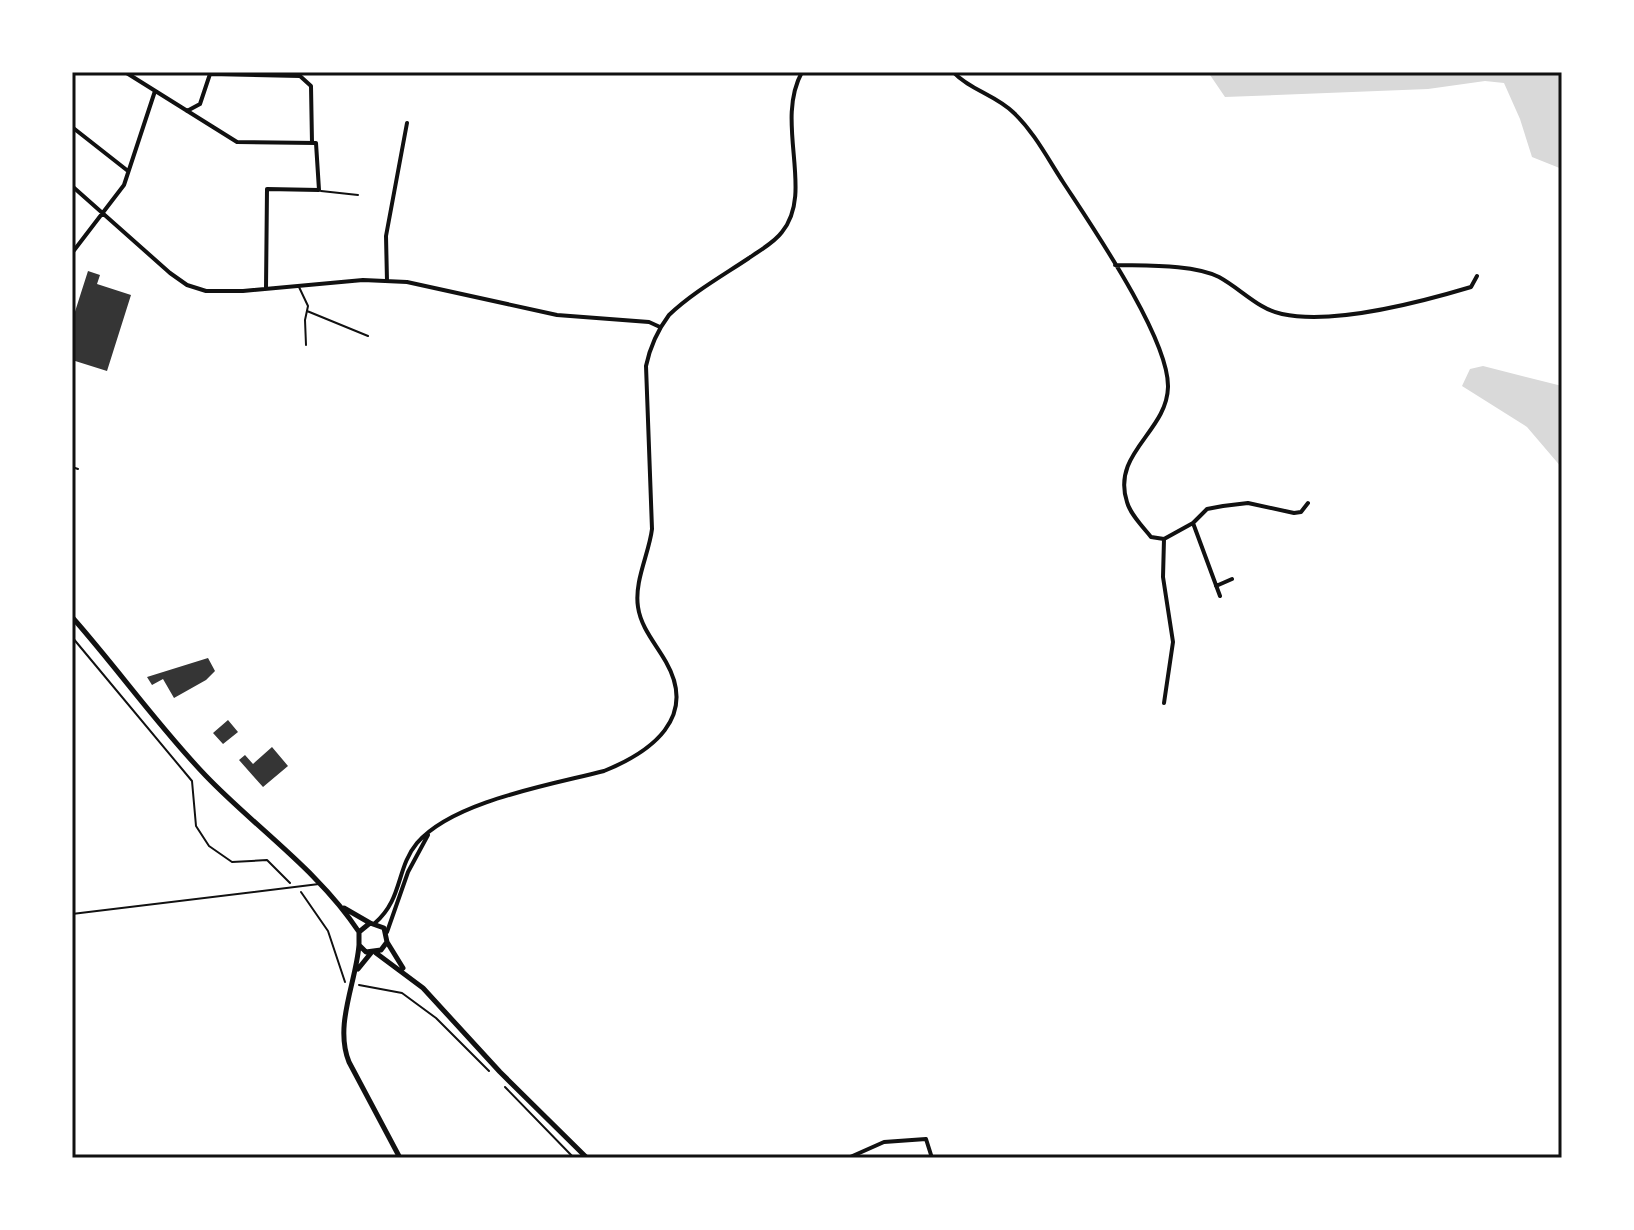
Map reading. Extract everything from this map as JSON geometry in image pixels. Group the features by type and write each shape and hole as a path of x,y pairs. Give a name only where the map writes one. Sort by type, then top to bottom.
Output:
{"main road":[{"path":"72,617 206,776 320,884 343,908 359,932 356,974 343,1025 345,1053 400,1158"},
{"path":"343,908 387,932 387,942 406,972 587,1158"},
{"path":"359,932 372,923"},
{"path":"356,974 360,964 387,942"},
{"path":"359,945 406,972"}],"street":[{"path":"125,72 237,142 316,143 319,190 267,189 266,289"},
{"path":"372,923 392,905 411,852 429,833 463,809 624,763 660,738 673,716 677,698 674,678 644,626 638,604 639,585 650,549 652,529 646,366 660,327 678,307 773,241 789,222 795,192 790,109 802,72"},
{"path":"953,72 1011,110 1025,125 1115,265 1164,360 1168,387 1162,414 1132,452 1124,473 1127,503 1151,537 1164,539 1193,523 1207,509 1248,503 1294,513 1301,512 1308,503"},
{"path":"187,111 200,104 210,74 300,76 311,86 312,143"},
{"path":"72,253 124,185 155,91"},
{"path":"387,281 386,236 407,123"},
{"path":"72,127 128,171"},
{"path":"72,186 187,285 206,291 363,280 407,282 557,315 649,322 660,327"},
{"path":"1115,265 1206,272 1263,307 1296,316 1370,312 1471,287 1477,276"},
{"path":"1193,523 1220,596"},
{"path":"1164,539 1163,577 1173,642 1164,703"},
{"path":"1216,586 1232,579"},
{"path":"387,932 408,872 429,833"},
{"path":"848,1158 884,1142 926,1139 932,1158"}],"lane":[{"path":"319,190 358,195"},
{"path":"299,286 308,306 306,345"},
{"path":"307,311 368,336"},
{"path":"72,467 78,469"},
{"path":"72,914 320,884"}],"path":[{"path":"72,637 192,781 196,826 209,846 232,862 267,860 306,897 328,931 345,982 402,993 436,1018 490,1072"},
{"path":"500,1083 574,1158"}],"shaded area":[{"path":"1208,72 1562,72 1562,169 1532,157 1504,83 1485,81 1428,89 1225,97"},
{"path":"1483,366 1562,386 1562,468 1527,427 1462,386 1470,369"}],"building":[{"path":"88,271 100,275 97,284 131,295 107,371 72,360 72,321"},
{"path":"208,658 215,671 206,680 174,698 163,679 152,685 147,677"},
{"path":"228,720 238,732 223,744 213,733"},
{"path":"272,747 288,766 263,787 239,760 245,755 253,764"}]}
